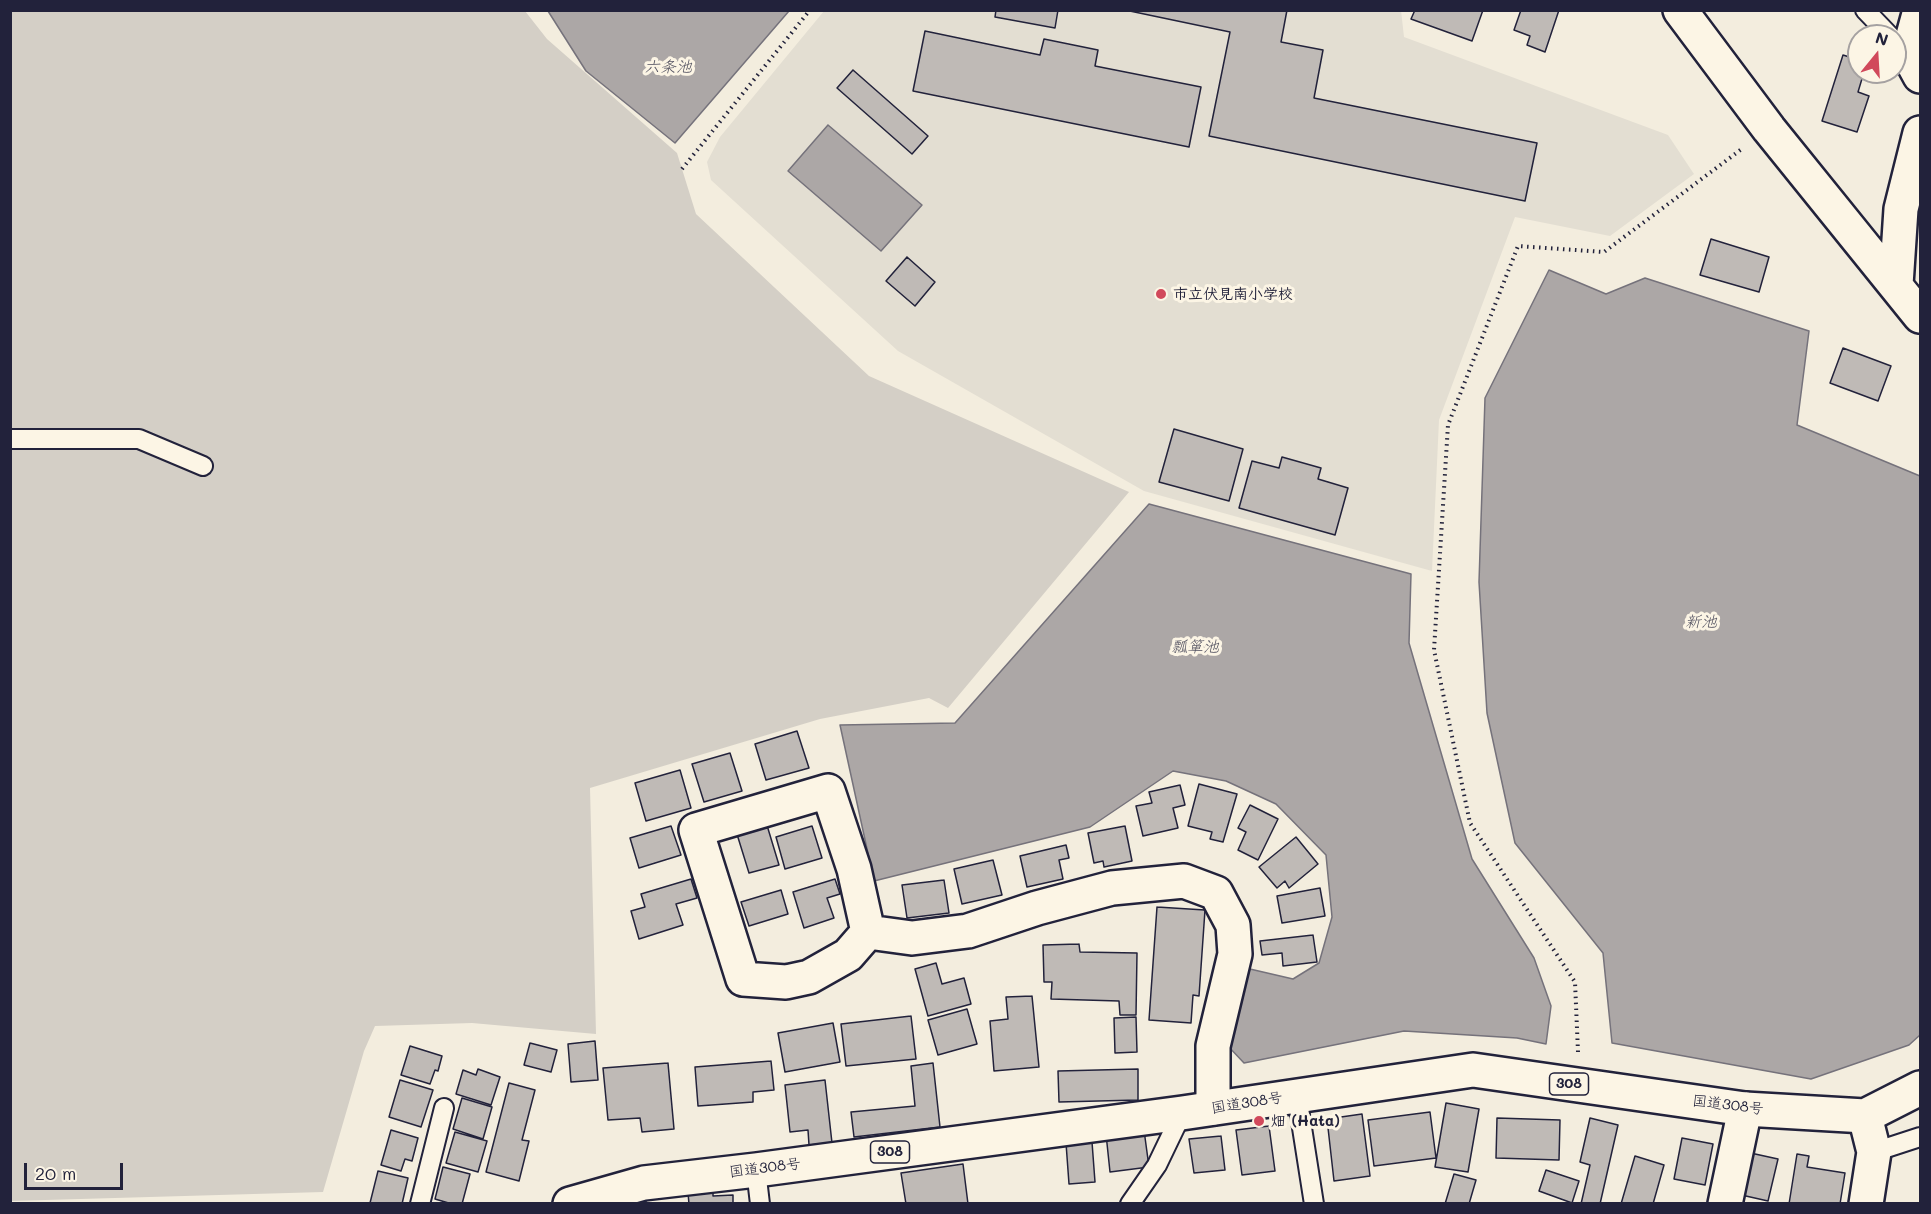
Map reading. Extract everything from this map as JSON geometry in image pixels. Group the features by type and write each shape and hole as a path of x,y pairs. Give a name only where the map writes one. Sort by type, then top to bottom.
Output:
{"main road":[{"path":"1680,10 1769,129 1920,316"},
{"path":"1907,42 1920,10"},
{"path":"1896,285 1911,210 1920,133"},
{"path":"828,791 854,869 868,932 848,955 809,977 786,982 743,979 696,830 828,791"},
{"path":"868,932 912,938 968,931 1037,908 1112,888 1184,880 1216,893 1233,925 1234,954 1197,1111"},
{"name":"国道308号","path":"570,1203 643,1193 756,1170 1197,1111 1473,1070 1745,1109 1865,1116"},
{"path":"1866,1203 1874,1152 1865,1116 1920,1088"},
{"path":"1725,1203 1745,1109"}],"lane":[{"path":"1865,10 1878,24"},
{"path":"10,439 139,439 203,466"},
{"path":"1298,1096 1314,1203"},
{"path":"420,1203 444,1108"},
{"path":"1130,1203 1197,1111"},
{"path":"1874,1152 1920,1137"},
{"path":"756,1170 760,1203"}],"path":[{"path":"682,169 810,10"},
{"path":"1580,1085 1575,982 1470,823 1434,650 1448,425 1518,246 1604,252 1769,129"}],"shaded area":[{"name":"市立伏見南小学校","path":"1401,10 1404,37 1668,135 1694,174 1610,236 1515,217 1439,420 1432,571 1144,491 898,351 711,180 707,162 720,137 824,11"},
{"path":"11,11 525,11 547,39 677,153 696,214 869,376 1129,492 948,708 929,698 820,719 590,788 596,1034 472,1023 375,1026 364,1051 323,1192 11,1201"}],"water":[{"name":"六条池","path":"548,11 789,11 675,143 586,71"},
{"path":"828,125 922,205 881,251 788,171"},
{"name":"新池","path":"1549,270 1606,294 1645,278 1809,331 1797,425 1920,476 1920,1035 1909,1045 1811,1079 1612,1043 1603,953 1515,843 1487,713 1479,582 1485,398"},
{"name":"瓢箪池","path":"1149,504 1411,574 1409,643 1472,859 1534,958 1551,1006 1546,1044 1517,1038 1404,1031 1244,1063 1227,1045 1250,969 1293,979 1319,963 1332,917 1326,855 1276,804 1226,781 1173,771 1090,827 874,881 840,725 955,723"}],"building":[{"path":"996,10 1058,10 1055,28 995,17"},
{"path":"1125,10 1287,10 1281,42 1323,50 1314,98 1537,143 1525,201 1209,136 1230,32"},
{"path":"1415,10 1483,10 1472,41 1411,19"},
{"path":"1521,10 1559,10 1545,52 1527,45 1530,36 1514,30"},
{"path":"925,31 1040,55 1044,39 1098,50 1095,66 1201,87 1189,147 913,91"},
{"path":"1843,55 1847,56 1847,84 1860,84 1858,92 1869,96 1857,132 1822,121"},
{"path":"853,70 928,136 912,154 837,88"},
{"path":"1711,239 1769,257 1759,292 1700,275"},
{"path":"907,257 935,282 915,306 886,281"},
{"path":"1843,348 1891,366 1878,401 1830,383"},
{"path":"1174,429 1243,449 1229,501 1159,482"},
{"path":"1282,457 1321,468 1318,479 1348,488 1335,535 1239,508 1252,461 1279,468"},
{"path":"797,731 809,768 766,780 755,744"},
{"path":"730,753 742,791 704,802 692,764"},
{"path":"680,770 691,808 646,821 635,783"},
{"path":"1199,784 1237,794 1223,842 1210,839 1212,832 1188,826"},
{"path":"1180,785 1185,805 1173,808 1178,828 1143,836 1136,806 1152,803 1149,792"},
{"path":"1250,805 1278,819 1258,860 1238,850 1246,832 1238,828"},
{"path":"766,822 779,865 749,873 736,831"},
{"path":"671,826 681,855 639,868 630,838"},
{"path":"812,826 822,858 785,869 776,837"},
{"path":"1125,826 1132,861 1104,867 1103,861 1094,863 1088,833"},
{"path":"1296,837 1318,864 1289,888 1285,881 1277,888 1259,867"},
{"path":"1066,845 1069,858 1059,860 1063,879 1027,887 1020,856"},
{"path":"993,860 1002,895 962,904 954,869"},
{"path":"691,879 697,898 676,904 683,925 639,939 631,911 645,907 641,894"},
{"path":"835,879 840,894 827,898 834,918 804,928 793,892"},
{"path":"944,880 949,913 907,918 902,885"},
{"path":"1320,888 1325,916 1282,923 1277,896"},
{"path":"781,890 788,914 749,926 741,902"},
{"path":"1157,907 1205,910 1199,996 1193,995 1191,1023 1149,1020"},
{"path":"1313,935 1317,962 1283,966 1282,953 1262,955 1260,941"},
{"path":"1079,944 1080,952 1137,953 1136,1015 1120,1015 1119,1001 1051,999 1052,982 1044,982 1043,945"},
{"path":"936,963 942,984 964,978 971,1004 928,1016 915,969"},
{"path":"1032,996 1039,1067 994,1071 990,1021 1008,1019 1006,997"},
{"path":"967,1009 977,1044 938,1055 928,1020"},
{"path":"911,1016 916,1059 846,1066 841,1024"},
{"path":"1136,1017 1137,1052 1115,1053 1114,1018"},
{"path":"833,1023 840,1062 785,1072 778,1033"},
{"path":"595,1041 598,1080 571,1082 568,1044"},
{"path":"530,1043 557,1050 551,1072 524,1065"},
{"path":"410,1046 442,1056 438,1071 435,1070 430,1084 401,1075"},
{"path":"771,1061 774,1090 753,1092 753,1102 698,1106 695,1067"},
{"path":"668,1063 674,1129 642,1132 640,1118 608,1120 603,1068"},
{"path":"933,1063 940,1127 854,1137 851,1112 915,1106 911,1066"},
{"path":"478,1069 500,1077 491,1105 456,1094 463,1070 476,1075"},
{"path":"1138,1069 1138,1100 1059,1102 1058,1071"},
{"path":"400,1080 433,1090 421,1127 389,1117"},
{"path":"825,1080 832,1143 809,1145 808,1130 790,1132 785,1085"},
{"path":"509,1083 535,1090 522,1140 529,1141 519,1181 486,1172"},
{"path":"462,1098 492,1107 483,1139 453,1129"},
{"path":"1446,1103 1479,1109 1468,1172 1435,1167"},
{"path":"1430,1112 1436,1158 1374,1166 1368,1120"},
{"path":"1362,1114 1370,1176 1334,1181 1327,1119"},
{"path":"1497,1118 1560,1120 1559,1160 1496,1158"},
{"path":"1590,1118 1618,1125 1600,1204 1581,1204 1590,1165 1580,1162"},
{"path":"1269,1126 1275,1171 1242,1175 1236,1130"},
{"path":"391,1130 418,1138 412,1161 405,1159 401,1171 381,1165"},
{"path":"1144,1130 1149,1167 1110,1172 1106,1134"},
{"path":"455,1132 487,1141 478,1172 446,1163"},
{"path":"1221,1136 1225,1170 1194,1173 1189,1139"},
{"path":"1682,1138 1713,1144 1705,1185 1674,1179"},
{"path":"1092,1142 1095,1182 1069,1184 1066,1143"},
{"path":"1746,1152 1778,1159 1768,1201 1737,1194"},
{"path":"1797,1154 1809,1156 1807,1167 1845,1173 1840,1204 1789,1204"},
{"path":"1635,1156 1664,1165 1653,1204 1621,1204"},
{"path":"963,1164 968,1204 906,1204 901,1173"},
{"path":"443,1167 470,1174 462,1204 452,1204 435,1199"},
{"path":"1546,1170 1579,1181 1572,1203 1539,1191"},
{"path":"378,1171 408,1178 402,1204 370,1203"},
{"path":"1454,1174 1476,1180 1469,1204 1445,1204"},
{"path":"713,1192 713,1196 733,1195 733,1204 689,1204 688,1193"}],"place":[{"name":"市立伏見南小学校","path":"1161,294"},
{"name":"畑 (Hata)","path":"1259,1121"}]}
